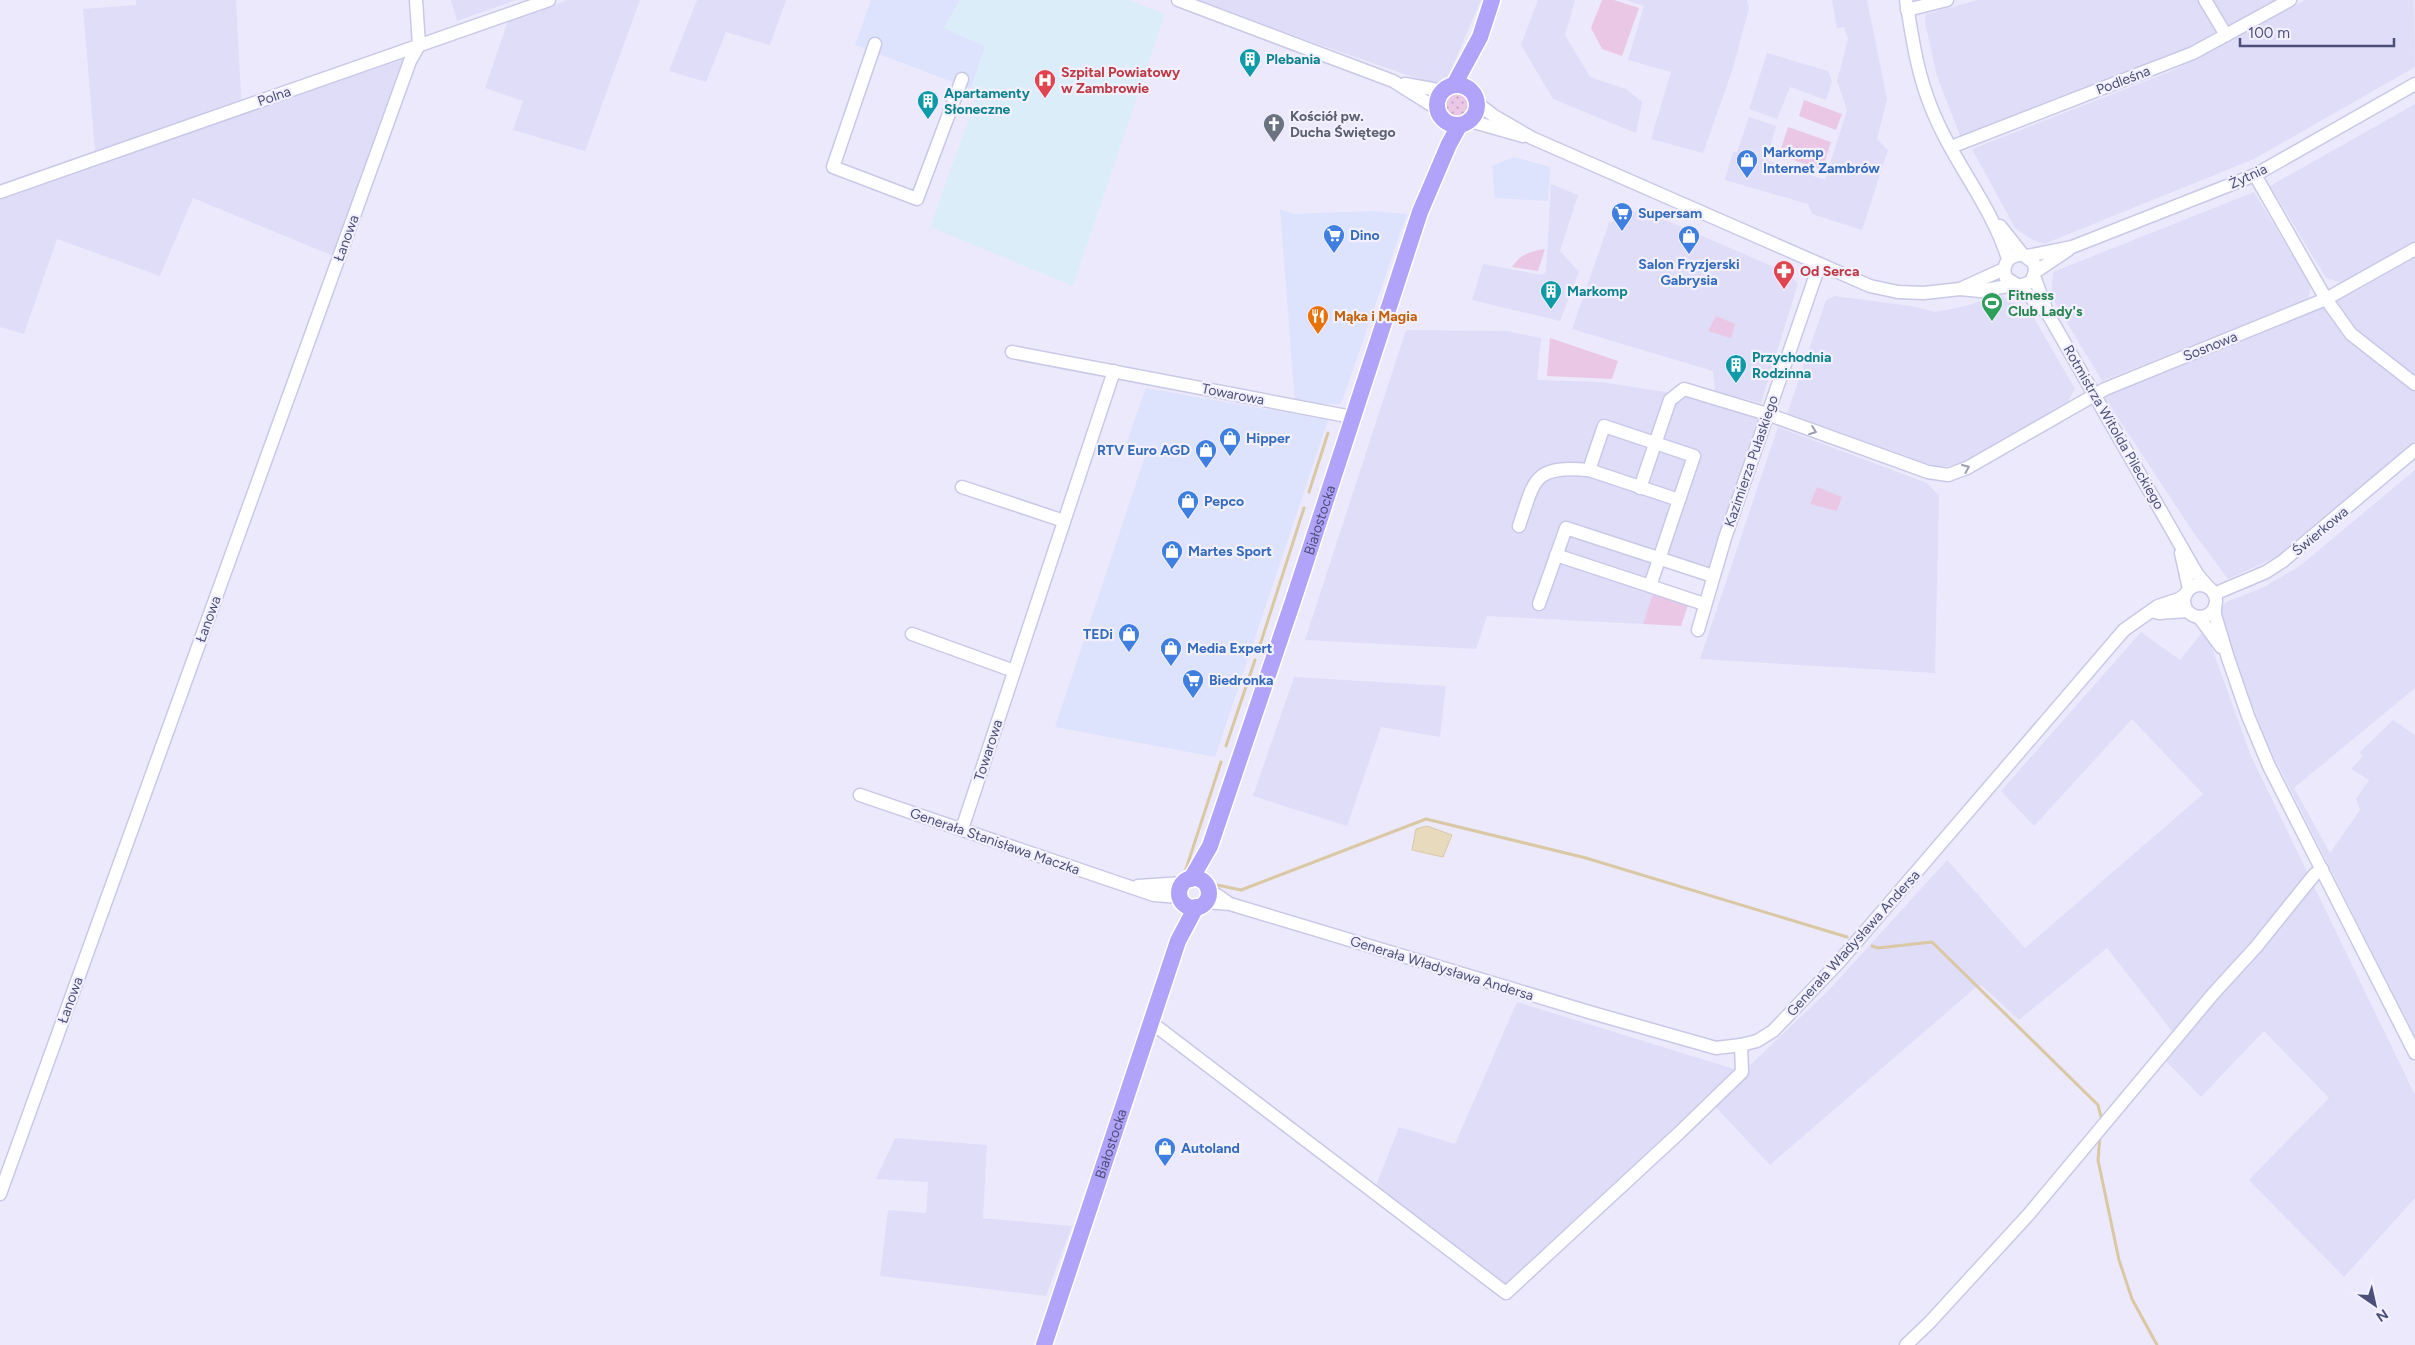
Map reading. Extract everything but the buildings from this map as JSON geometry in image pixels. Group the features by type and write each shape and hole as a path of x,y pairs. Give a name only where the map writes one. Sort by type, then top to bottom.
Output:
{"main road":[{"path":"1480,37 1449,88 1437,101 1439,113 1452,125 1464,123 1474,116 1480,37 1492,0"},
{"path":"1449,88 1461,85 1474,97"},
{"name":"Białostocka","path":"1427,193 1440,132 1439,113"},
{"name":"Białostocka","path":"1044,1345 1427,193 1464,123"}],"street":[{"path":"416,0 419,45"},
{"name":"Polna","path":"0,192 549,0"},
{"path":"1178,0 1393,82 1439,113"},
{"path":"1474,97 1494,116 1532,138 1819,266 1870,286 1898,292 1924,293 1960,289 1980,291 2030,282 2035,274 2034,263 2025,256 1992,216 1931,108 1918,66 1907,5 1947,0"},
{"path":"2205,0 2226,35"},
{"name":"Podleśna","path":"1952,147 2193,53 2290,0"},
{"path":"875,44 833,167 917,199 962,79"},
{"name":"Łanowa","path":"0,1194 403,80 419,45"},
{"path":"1393,82 1449,88"},
{"name":"Żytnia","path":"2025,256 2072,247 2255,175 2415,84"},
{"path":"1464,123 1532,138"},
{"path":"2255,175 2326,299 2351,334 2415,384"},
{"path":"1992,216 2006,264 2006,278 2016,285"},
{"name":"Żytnia","path":"2035,274 2072,247"},
{"name":"Sosnowa","path":"1655,444 1670,400 1684,389 1767,414 1928,472 1948,475 1967,468 2095,394 2326,299 2415,249"},
{"path":"1960,289 2006,264 2013,256 2025,256"},
{"name":"Kazimierza Pułaskiego","path":"1698,630 1713,576 1819,266"},
{"name":"Rotmistrza Witolda Pileckiego","path":"2035,274 2048,314 2180,540 2197,574 2212,596 2215,615 2228,658 2248,716 2270,766 2415,1053"},
{"name":"Rotmistrza Witolda Pileckiego","path":"2016,285 2048,314"},
{"name":"Towarowa","path":"1012,352 1352,417"},
{"name":"Towarowa","path":"962,829 1114,371"},
{"path":"1588,470 1604,426 1694,456 1650,586"},
{"path":"1640,488 1655,444"},
{"name":"Świerkowa","path":"2212,596 2266,572 2283,561 2415,450"},
{"path":"1519,526 1531,489 1541,474 1563,468 1588,470 1679,500"},
{"path":"962,487 1064,521"},
{"path":"1539,604 1566,528 1713,576"},
{"name":"Rotmistrza Witolda Pileckiego","path":"2180,540 2187,591"},
{"path":"1556,555 1704,604"},
{"path":"2151,611 2193,614 2208,614 2212,596 2198,585 2187,591 2184,604 2193,614"},
{"name":"Generała Władysława Andersa","path":"1194,893 1580,1010 1716,1048 1757,1041 1773,1031 1795,1010 1839,962 2124,630 2158,606 2179,599 2187,591"},
{"name":"Rotmistrza Witolda Pileckiego","path":"2193,614 2228,658"},
{"path":"912,634 1014,671"},
{"name":"Generała Stanisława Maczka","path":"860,795 1154,895 1194,893"},
{"path":"1906,1345 1930,1322 2029,1214 2213,994 2256,947 2314,875 2322,869"},
{"path":"1152,1023 1506,1293 1742,1072 1741,1045"}],"shaded area":[{"path":"136,0 236,0 242,113 404,59 333,256 193,198 160,276 57,239 24,334 0,327 0,198 96,163 83,9 136,5"},
{"path":"451,0 516,0 457,21"},
{"path":"568,0 640,0 585,151 513,130 523,101 485,88 508,21"},
{"path":"697,0 786,0 770,45 726,32 706,82 669,71"},
{"path":"871,0 960,0 944,28 985,46 971,89 855,45"},
{"path":"960,0 1129,0 1165,14 1073,286 930,227 976,99 970,95 971,89 985,46 944,28"},
{"path":"1191,0 1481,0 1446,82 1433,84"},
{"path":"1538,0 1575,0 1565,35 1590,77 1626,89 1642,102 1636,133 1553,99 1521,45"},
{"path":"1602,0 1614,0 1639,8 1622,56 1602,49 1591,28"},
{"path":"1626,0 1747,0 1749,8 1733,68 1703,153 1651,139 1671,72 1628,60 1644,6"},
{"path":"1832,0 1867,0 1887,99 1877,139 1888,150 1862,230 1812,214 1808,204 1725,180 1733,152 1737,152 1749,117 1776,126 1767,160 1825,180 1847,110 1837,81 1848,39 1844,27 1837,28"},
{"path":"1978,0 2198,0 2218,36 2174,58 1961,138 1937,76 1925,23 1926,14"},
{"path":"2211,0 2281,0 2227,30"},
{"path":"2305,0 2414,0 2415,67 2254,159 2044,244 2031,239 2015,228 1972,149 2174,70"},
{"path":"1767,53 1828,71 1832,81 1826,100 1790,87 1777,119 1749,109"},
{"path":"1456,94 1461,95 1467,101 1467,111 1461,117 1456,118 1451,117 1445,111 1444,106 1445,101 1451,95"},
{"path":"1804,100 1842,114 1836,130 1799,116"},
{"path":"2415,104 2415,241 2342,283 2326,278 2270,186"},
{"path":"1788,127 1831,142 1822,170 1779,155"},
{"path":"1514,157 1550,167 1548,201 1495,198 1492,166"},
{"path":"1551,184 1578,195 1560,251 1579,272 1560,321 1472,300 1483,264 1542,275 1546,272"},
{"path":"2254,192 2311,286 2308,300 2102,381 2051,296 2053,272"},
{"path":"1280,209 1293,214 1373,211 1407,214 1341,404 1295,403"},
{"path":"1640,209 1788,273 1798,284 1761,403 1715,391 1713,371 1572,329 1609,223"},
{"path":"1545,249 1538,271 1512,267 1526,254"},
{"path":"2415,255 2415,442 2277,557 2228,579 2193,532 2103,395"},
{"path":"2001,295 2031,313 2075,389 2066,405 1963,464 1939,467 1896,455 1786,417 1826,300 1835,296 1911,306 1935,312 1962,307"},
{"path":"1716,316 1735,324 1731,338 1708,331"},
{"path":"1406,330 1507,331 1541,338 1537,380 1601,382 1691,396 1759,419 1710,570 1665,557 1643,624 1487,616 1476,649 1305,640"},
{"path":"1550,338 1618,361 1612,379 1547,376"},
{"path":"1146,388 1328,420 1215,757 1055,727 1147,450 1125,446"},
{"path":"1778,427 1927,483 1939,496 1935,673 1700,659"},
{"path":"2415,470 2415,688 2294,788 2330,853 2360,810 2356,799 2369,780 2351,769 2363,756 2359,753 2393,720 2415,735 2415,1037 2268,745 2220,623 2219,611 2226,602 2264,587 2301,565"},
{"path":"1817,487 1842,497 1837,511 1810,504"},
{"path":"1653,593 1688,605 1681,626 1643,624"},
{"path":"2205,629 2251,756 2415,1095 2415,1198 2344,1277 2249,1180 2329,1098 2264,1031 2201,1097 2165,1060 2178,1039 2107,948 2019,1020 1981,985 1975,988 1770,1165 1711,1102 1830,989 1947,860 2025,948 2203,794 2132,719 2034,826 2001,791 2141,632 2180,660"},
{"path":"1294,677 1446,686 1440,737 1381,727 1347,826 1253,796"},
{"path":"1427,826 1452,835 1443,857 1412,850 1416,829"},
{"path":"1517,1002 1734,1069 1507,1288 1375,1188 1399,1127 1455,1144"},
{"path":"895,1138 987,1145 983,1218 1072,1226 1046,1296 880,1276 888,1210 926,1213 928,1182 876,1179"}],"waterway":[{"path":"1309,492 1328,433"},
{"path":"1260,645 1304,508"},
{"path":"1226,746 1255,660"},
{"path":"1184,875 1221,762"},
{"path":"1217,885 1241,890 1426,819 1586,858 1847,937"},
{"path":"1872,946 1878,948 1932,942 2098,1105 2102,1121"},
{"path":"2100,1136 2098,1160 2119,1260 2132,1299 2157,1345"}],"place":[{"name":"Plebania","path":"1250,78"},
{"name":"Szpital Powiatowy w Zambrowie","path":"1045,99"},
{"name":"Apartamenty Słoneczne","path":"928,120"},
{"name":"Kościół pw. Ducha Świętego","path":"1274,143"},
{"name":"Markomp Internet Zambrów","path":"1747,179"},
{"name":"Supersam","path":"1622,232"},
{"name":"Dino","path":"1334,254"},
{"name":"Salon Fryzjerski Gabrysia","path":"1689,255"},
{"name":"Od Serca","path":"1784,290"},
{"name":"Markomp","path":"1551,310"},
{"name":"Fitness Club Lady's","path":"1992,322"},
{"name":"Mąka i Magia","path":"1318,335"},
{"name":"Przychodnia Rodzinna","path":"1736,384"},
{"name":"Hipper","path":"1230,457"},
{"name":"RTV Euro AGD","path":"1206,469"},
{"name":"Pepco","path":"1188,520"},
{"name":"Martes Sport","path":"1172,570"},
{"name":"TEDi","path":"1129,653"},
{"name":"Media Expert","path":"1171,667"},
{"name":"Biedronka","path":"1193,699"},
{"name":"Autoland","path":"1165,1167"}]}
